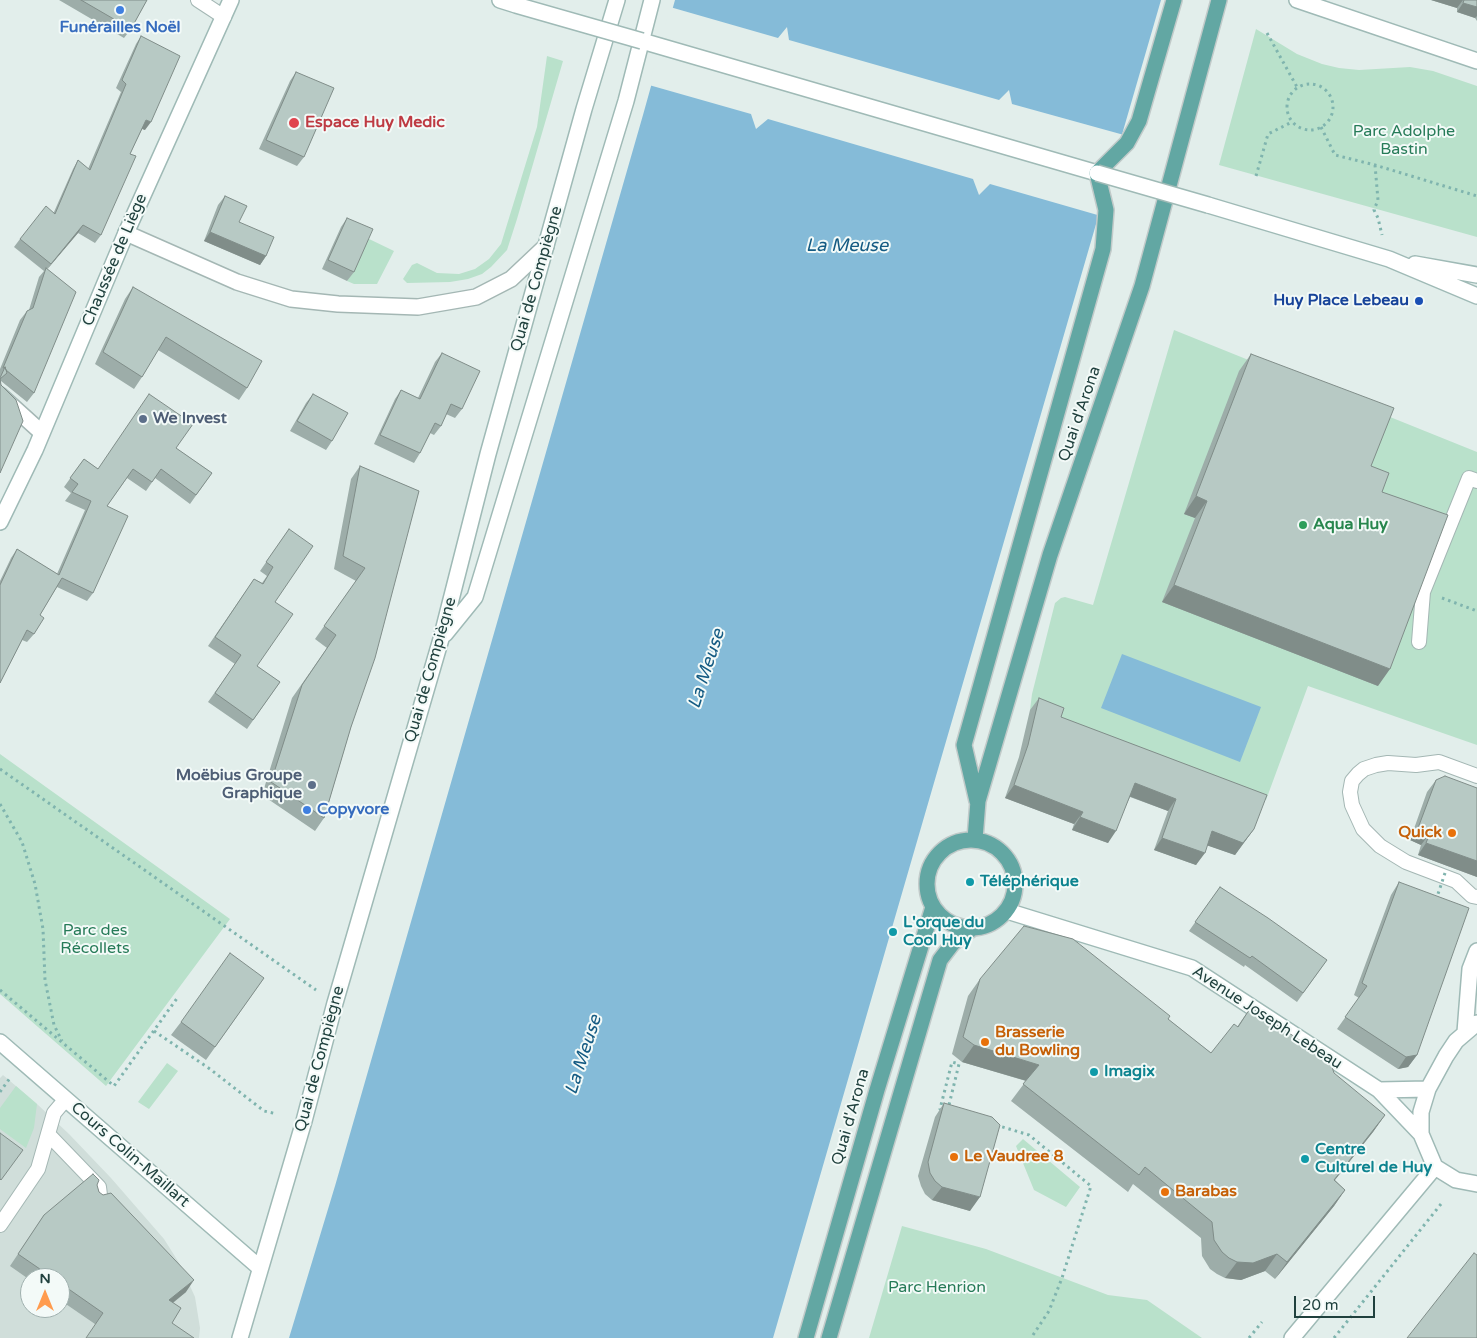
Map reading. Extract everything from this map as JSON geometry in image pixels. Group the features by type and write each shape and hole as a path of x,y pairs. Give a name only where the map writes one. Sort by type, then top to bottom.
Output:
{"main road":[{"path":"978,801 964,745 1103,249 1106,210 1096,174 1127,143 1139,121 1174,0"},
{"name":"Quai d'Arona","path":"975,839 978,801 1050,556 1142,286 1219,0"},
{"path":"975,839 993,844 1007,857 1015,875 1015,894 1007,911 998,920 986,926 974,928 958,926 943,919 933,907 928,894 926,880 930,866 937,854 961,840 975,839"},
{"name":"Quai d'Arona","path":"806,1338 877,1090 933,907"},
{"path":"829,1338 940,960 953,943 974,928"}],"street":[{"name":"Chaussée de Liège","path":"0,522 34,450 126,232 231,0"},
{"path":"500,0 1389,259 1477,296"},
{"name":"Quai de Compiègne","path":"240,1338 304,1121 335,1003 441,639 488,454 584,108 617,0"},
{"path":"441,639 475,597 626,101 652,0"},
{"path":"1297,0 1477,60"},
{"path":"126,232 237,282 291,299 338,304 418,307 476,298 511,278 546,246"},
{"path":"1389,259 1477,274"},
{"path":"0,395 41,432"},
{"name":"Avenue Joseph Lebeau","path":"1007,911 1192,968 1379,1090 1421,1134"},
{"path":"1477,951 1470,970 1471,1028 1456,1041 1446,1056 1428,1088 1421,1112 1421,1134 1435,1166 1456,1180 1477,1184"},
{"name":"Cours Colin-Maillart","path":"0,1042 260,1268"},
{"path":"1379,1090 1428,1088"},
{"path":"1292,1338 1435,1166"}],"lane":[{"path":"198,0 224,16"},
{"path":"1419,642 1423,592 1469,478 1477,481"},
{"path":"1477,776 1439,762 1416,765 1388,763 1364,769 1352,780 1350,792 1352,805 1363,829 1380,846 1406,862 1456,881 1472,896 1477,897"},
{"path":"1,1220 38,1169 54,1113 65,1100"},
{"path":"48,1134 99,1187 100,1195 97,1198"}],"path":[{"path":"1267,33 1298,87"},
{"path":"1312,84 1325,90 1329,96 1332,102 1331,117 1321,127 1314,130 1306,130 1298,128 1292,122 1286,108 1287,100 1298,87 1312,84"},
{"path":"1256,176 1268,134 1292,122"},
{"path":"1321,127 1335,156 1375,165 1477,196"},
{"path":"1374,210 1378,200 1375,165"},
{"path":"1423,592 1477,611"},
{"path":"0,769 335,1003"},
{"path":"0,804 22,842 35,884 43,929 45,980 54,1025 63,1044"},
{"path":"1436,903 1446,870"},
{"path":"0,990 114,1086"},
{"path":"107,1088 114,1086 178,997"},
{"path":"154,1031 210,1069 264,1111 277,1114"},
{"path":"952,1062 959,1064 947,1112 940,1109 952,1062"},
{"path":"0,1092 11,1076"},
{"path":"993,1124 1029,1135 1091,1186 1062,1278 1049,1311 1031,1338"},
{"path":"1334,1338 1441,1204"},
{"path":"1249,1338 1262,1322"}],"shaded area":[{"path":"3,1075 69,1134 111,1178 164,1239 181,1266 195,1297 200,1328 199,1338 0,1338 0,1078"}],"green space":[{"name":"Parc Adolphe Bastin","path":"1256,29 1297,54 1322,64 1359,70 1410,67 1433,71 1477,86 1477,237 1219,165"},
{"path":"547,56 563,61 507,250 482,274 468,279 450,282 407,283 403,279 412,265 417,263 437,273 459,274 475,269 489,259 501,244 537,127"},
{"path":"367,238 394,251 377,284 354,284 347,281"},
{"path":"1174,330 1477,452 1477,745 1308,686 1266,800 1030,710 1032,694 1055,603 1065,597 1093,605"},
{"name":"Parc des Récollets","path":"0,754 230,919 106,1086 0,994"},
{"path":"167,1063 178,1071 149,1109 138,1102"},
{"path":"16,1086 37,1104 34,1128 26,1148 0,1129 0,1108"},
{"path":"1023,1139 1080,1187 1066,1207 1034,1190 1016,1146"},
{"name":"Parc Henrion","path":"902,1226 986,1249 1108,1295 1147,1300 1202,1338 869,1338"}],"water":[{"name":"La Meuse","path":"675,0 1161,0 773,1338 289,1338 335,1186"},
{"path":"1122,654 1261,707 1240,762 1101,708"}],"pier":[{"path":"670,7 778,38 787,27 789,40 999,100 1009,90 1012,104 1124,135 1101,216 990,184 979,195 973,179 768,119 756,129 751,114 649,85"}],"building":[{"name":"Funérailles Noël","path":"81,0 147,0 131,29"},
{"path":"1464,0 1477,0 1477,7 1463,3"},
{"path":"141,36 180,56 151,122 146,120 130,154 136,156 101,235 83,225 51,264 20,239 46,206 55,214 78,160 90,170 126,84 122,80"},
{"name":"Espace Huy Medic","path":"296,72 334,88 304,157 266,140"},
{"path":"225,196 247,206 239,222 274,237 266,256 210,232"},
{"path":"347,218 373,229 354,272 328,260"},
{"path":"46,268 76,292 34,393 6,370 5,367 3,368 27,311 33,308"},
{"path":"133,287 262,361 247,388 166,337 142,377 103,352"},
{"path":"442,353 480,371 462,409 451,404 441,426 435,423 420,453 380,435 401,390 420,399"},
{"name":"Aqua Huy","path":"1251,354 1394,408 1371,466 1389,473 1382,492 1448,515 1390,669 1174,585 1207,501 1196,496"},
{"path":"5,367 7,373 0,378"},
{"path":"0,379 1,385 16,400 23,421 0,473"},
{"path":"149,394 193,424 176,448 212,473 196,495 161,469 152,482 133,469 107,506 128,516 93,593 62,578 40,615 44,618 34,634 27,630 0,683 0,585 17,549 59,575 91,501 72,492 78,484 70,478 84,459 98,469"},
{"path":"313,394 348,413 332,441 297,421"},
{"path":"360,466 419,491 375,658 351,727 324,818 271,782 302,685 336,635 324,626 365,568 343,556"},
{"path":"289,529 313,546 275,602 293,614 257,666 280,682 253,720 215,693 241,655 215,637 254,579 263,584 273,567 266,562"},
{"path":"1039,698 1064,708 1061,717 1267,795 1254,829 1243,843 1212,831 1205,853 1162,838 1176,799 1135,783 1116,831 1080,817 1083,812 1014,785 1028,745"},
{"name":"Quick","path":"1445,776 1477,788 1477,861 1426,843 1430,833 1418,828 1436,780"},
{"path":"1399,882 1469,908 1417,1055 1406,1057 1345,1017 1367,986 1362,983"},
{"path":"1220,887 1327,960 1303,993 1252,956 1250,958 1195,922"},
{"path":"1024,926 1073,939 1170,1016 1168,1019 1211,1053 1234,1024 1238,1027 1251,1007 1330,1061 1334,1073 1385,1115 1334,1180 1345,1190 1287,1262 1277,1254 1253,1263 1237,1262 1229,1258 1222,1252 1214,1240 1212,1222 1145,1167 1139,1175 1023,1084 1039,1065 974,1045 963,1037 980,979"},
{"path":"230,953 264,978 215,1047 181,1022"},
{"name":"Le Vaudree 8","path":"944,1103 992,1117 1000,1125 980,1197 942,1187 930,1173 928,1162"},
{"path":"0,1133 23,1150 1,1180 0,1179"},
{"path":"93,1174 99,1180 97,1185 99,1192 103,1195 111,1193 194,1280 169,1300 181,1308 172,1323 194,1338 86,1338 103,1313 70,1290 70,1268 38,1268 18,1254 44,1215"},
{"path":"1474,1253 1477,1255 1477,1338 1407,1338"}],"place":[{"name":"Funérailles Noël","path":"120,10"},
{"name":"Espace Huy Medic","path":"294,123"},
{"name":"Huy Place Lebeau","path":"1419,301"},
{"name":"We Invest","path":"143,419"},
{"name":"Aqua Huy","path":"1303,525"},
{"name":"Moëbius Groupe Graphique","path":"312,785"},
{"name":"Copyvore","path":"307,810"},
{"name":"Quick","path":"1452,833"},
{"name":"Téléphérique","path":"970,882"},
{"name":"L'orque du Cool Huy","path":"893,932"},
{"name":"Brasserie du Bowling","path":"985,1042"},
{"name":"Imagix","path":"1094,1072"},
{"name":"Le Vaudree 8","path":"954,1157"},
{"name":"Centre Culturel de Huy","path":"1305,1159"},
{"name":"Barabas","path":"1165,1192"}]}
